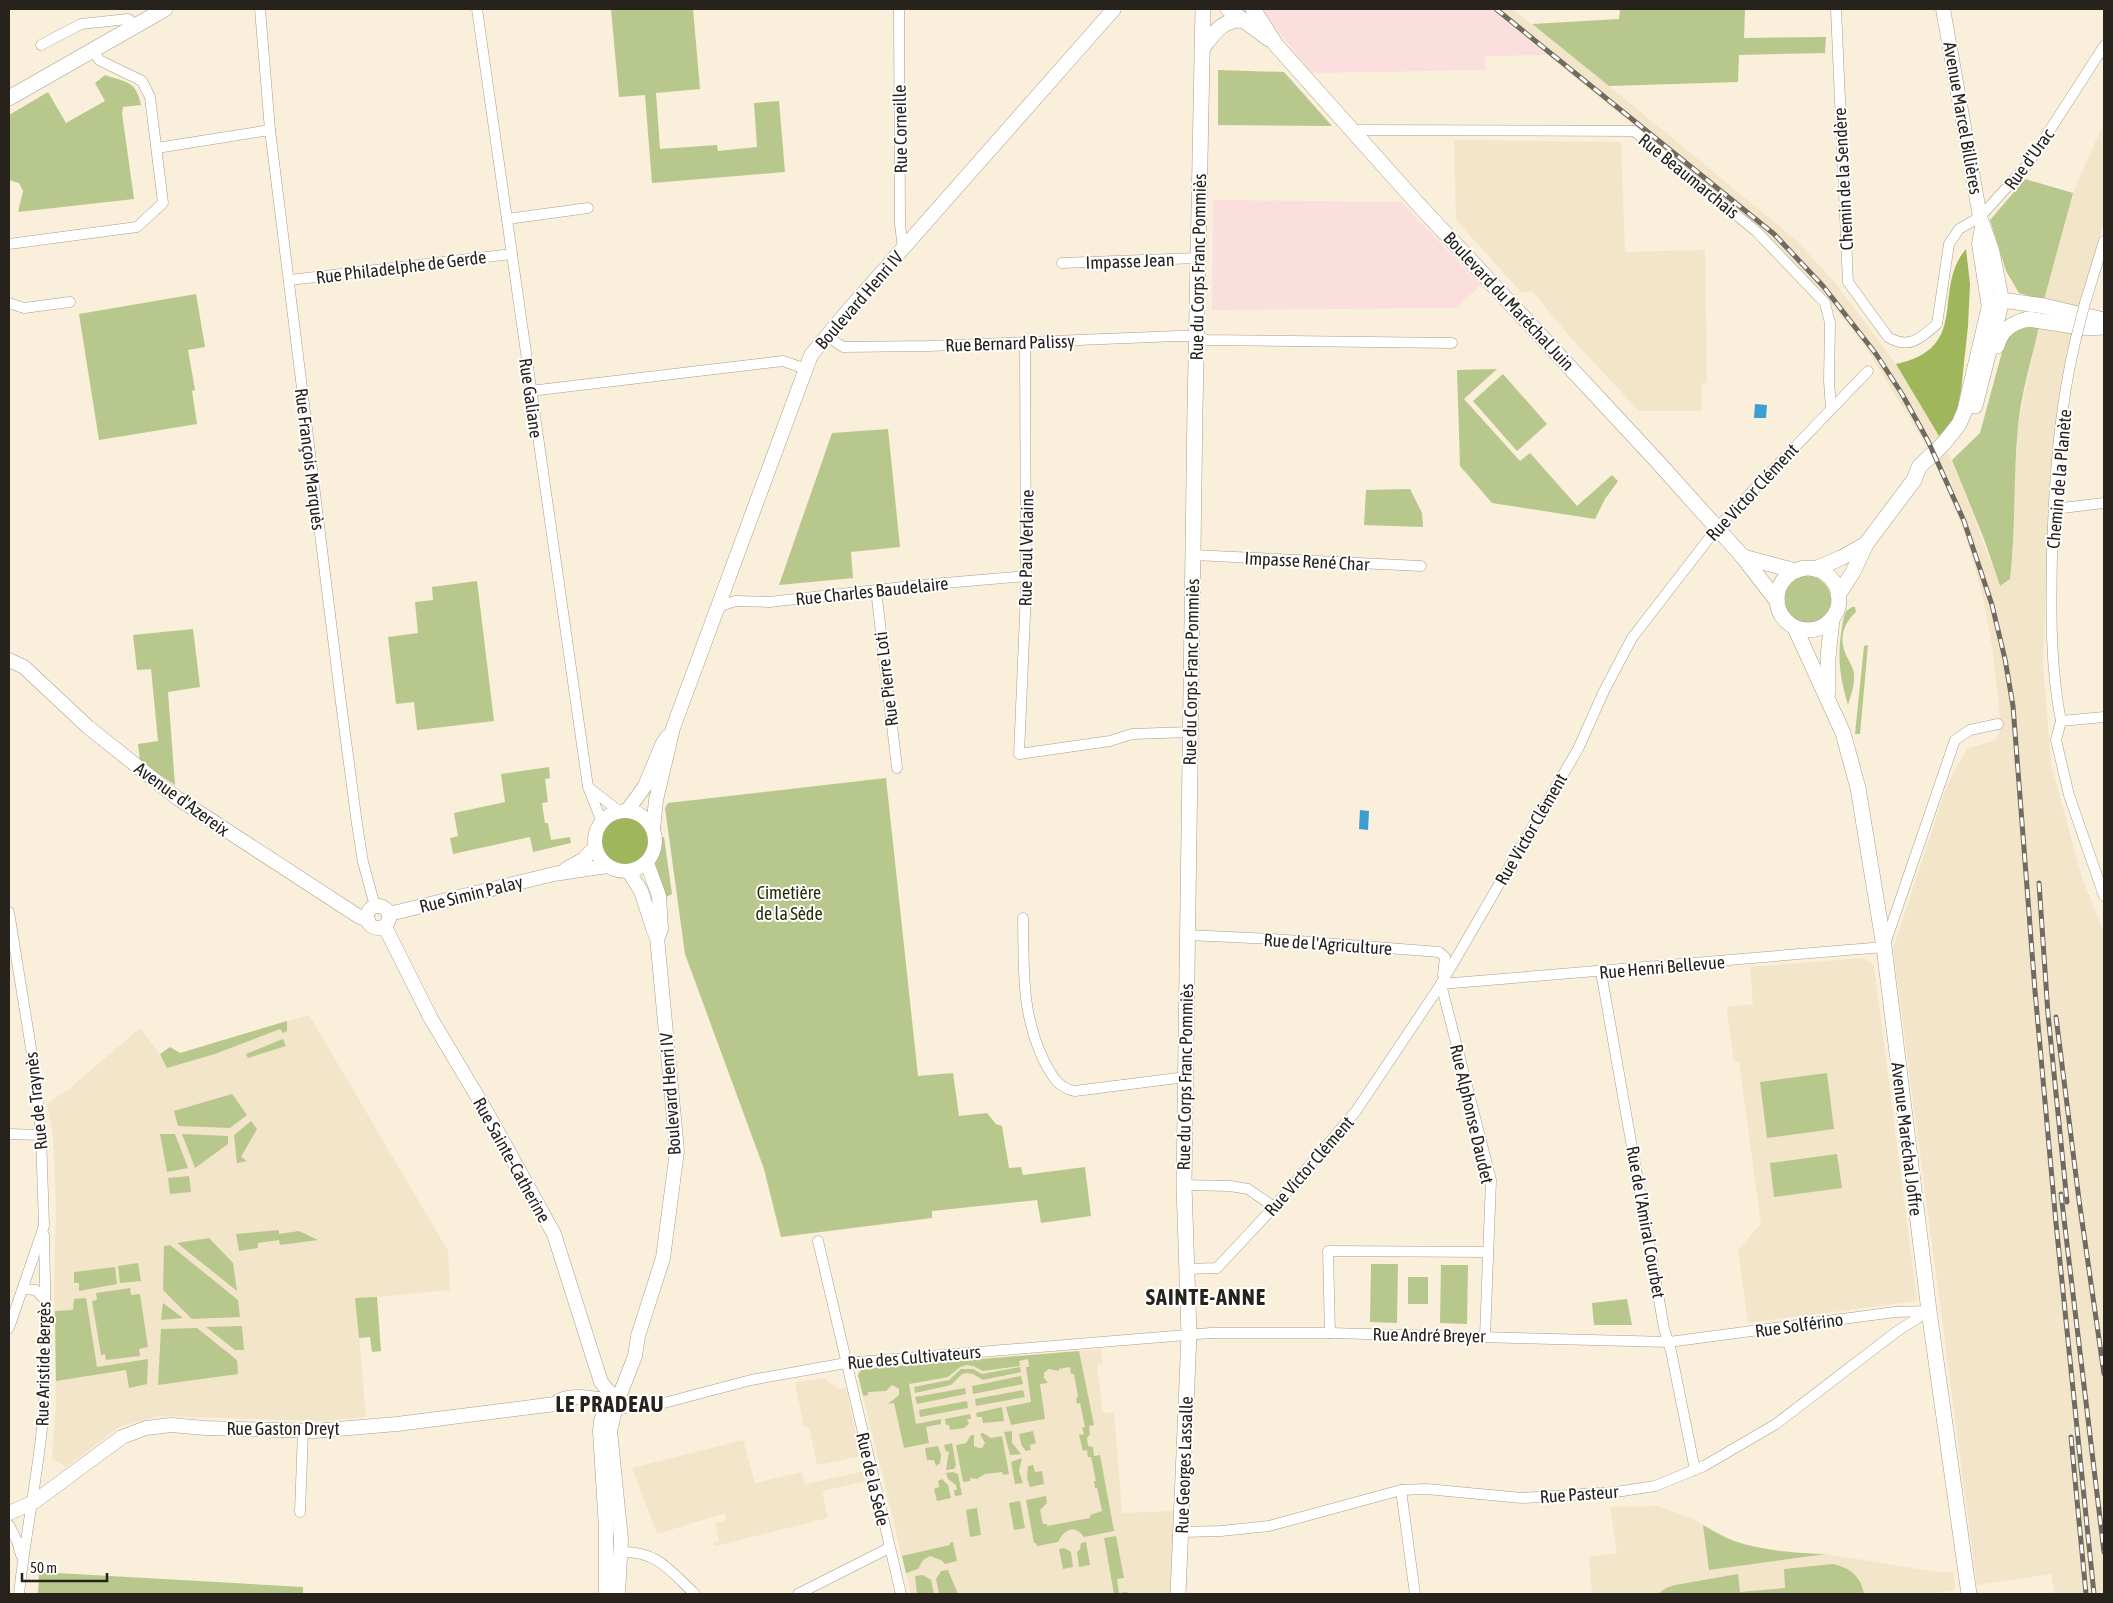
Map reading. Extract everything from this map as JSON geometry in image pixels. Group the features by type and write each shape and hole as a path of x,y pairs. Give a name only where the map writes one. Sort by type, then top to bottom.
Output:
{"main road":[{"path":"9,98 164,9"},
{"name":"Rue du Corps Franc Pommiès","path":"1190,1335 1184,1185 1196,336 1203,9"},
{"name":"Boulevard du Maréchal Juin","path":"1228,9 1248,14 1418,203 1526,318 1717,528 1743,557 1777,601"},
{"path":"1202,49 1223,24 1248,14"},
{"path":"1997,307 2044,306 2104,320"},
{"path":"1997,307 2028,319 2086,328 2104,328"},
{"path":"1914,480 1927,474 1950,450 1968,427 1980,389 1997,307"},
{"path":"1838,595 1853,572 1866,544 1914,480 1919,467 1944,443 1959,424 1997,307"},
{"path":"1980,389 1988,378 2003,331 2020,321 2028,319"},
{"path":"1815,569 1841,558 1866,544"},
{"path":"1743,557 1796,570 1815,569 1831,579 1838,595 1838,608 1832,619 1824,626 1814,630 1794,628"},
{"path":"1796,570 1781,583 1777,601 1782,617 1794,628 1830,701 1843,733 1858,788 1884,948"},
{"path":"1830,701 1828,657 1832,619"},
{"name":"Avenue Maréchal Joffre","path":"1884,948 1928,1311 1969,1594"},
{"name":"Rue Georges Lassalle","path":"1178,1594 1190,1335"}],"street":[{"name":"Rue François Marquès","path":"260,9 270,130 356,824 363,862 375,906"},
{"name":"Rue Galiane","path":"477,9 588,787 602,822"},
{"name":"Rue Corneille","path":"899,9 900,224 903,249"},
{"name":"Chemin de la Sendère","path":"1836,9 1848,282 1888,337"},
{"name":"Avenue Marcel Billières","path":"1943,9 1981,222 1979,244 1997,307"},
{"name":"Boulevard Henri IV","path":"653,829 656,800 673,728 812,355 1114,10"},
{"path":"40,45 81,24 128,19 136,25"},
{"name":"Rue d'Urac","path":"1888,337 1897,342 1909,343 1921,338 1937,324 1949,244 1959,228 1981,222 1993,204 2028,164 2104,46"},
{"path":"9,244 137,227 163,203 150,97 142,80 99,60 93,50"},
{"path":"157,148 270,130"},
{"name":"Rue Beaumarchais","path":"1353,130 1634,131 1757,232 1825,303 1830,323 1829,381 1831,408"},
{"path":"507,220 588,208"},
{"name":"Chemin de la Planète","path":"2104,241 2076,338 2060,435 2054,509 2051,600 2053,664 2061,721 2056,740 2069,795 2104,896"},
{"name":"Rue Philadelphe de Gerde","path":"290,280 512,254"},
{"name":"Impasse Jean","path":"1062,263 1198,258"},
{"path":"9,304 24,308 70,302"},
{"name":"Rue Bernard Palissy","path":"827,336 843,346 929,346 1196,336 1207,340 1452,343"},
{"name":"Rue Paul Verlaine","path":"1025,342 1026,576 1019,754 1110,741 1132,734 1190,732"},
{"path":"530,391 783,361 806,369"},
{"name":"Rue Victor Clément","path":"1186,1269 1217,1268 1274,1207 1356,1111 1442,981 1578,749 1604,691 1632,638 1717,528 1868,371"},
{"path":"2054,509 2104,503"},
{"name":"Impasse René Char","path":"1193,555 1421,566"},
{"name":"Rue Charles Baudelaire","path":"718,607 735,601 769,602 1008,576 1026,576"},
{"name":"Rue Pierre Loti","path":"876,590 897,768"},
{"name":"Avenue d'Azereix","path":"9,660 24,668 88,727 177,798 302,881 358,916 368,920"},
{"path":"2061,721 2104,717"},
{"name":"Avenue Maréchal Joffre","path":"1884,948 1955,740 1970,730 1998,724"},
{"name":"Boulevard Henri IV","path":"623,811 644,786 662,745 673,728"},
{"path":"588,787 623,811 642,816 653,829 655,847 647,863 639,869 629,872 621,872 607,866 601,861 595,847 597,829 602,822 609,815 623,811"},
{"name":"Rue Simin Palay","path":"554,874 584,859 595,847"},
{"name":"Boulevard Henri IV","path":"647,863 658,896 661,929 657,938"},
{"name":"Rue Simin Palay","path":"387,920 554,874 607,866"},
{"name":"Boulevard Henri IV","path":"612,1403 627,1352 638,1336 663,1258 677,1151 657,938 641,891 629,872"},
{"path":"375,906 384,907 387,920 373,927 368,920 368,912 375,906"},
{"name":"Rue de Traynès","path":"9,914 36,1073 41,1135 44,1226 9,1328"},
{"path":"1023,918 1026,1005 1029,1023 1034,1041 1048,1069 1061,1086 1075,1091 1186,1077"},
{"name":"Rue Sainte-Catherine","path":"387,920 430,1017 554,1234 593,1360 601,1382 612,1403"},
{"name":"Rue de l'Agriculture","path":"1187,935 1270,939 1439,952 1445,957 1442,981"},
{"name":"Rue Henri Bellevue","path":"1442,981 1601,972 1884,948"},
{"name":"Rue de l'Amiral Courbet","path":"1601,972 1664,1328 1669,1342 1695,1470"},
{"name":"Rue Alphonse Daudet","path":"1442,981 1491,1180 1485,1336"},
{"path":"9,1134 41,1135"},
{"path":"1184,1185 1230,1186 1248,1189 1274,1207"},
{"name":"Rue Aristide Bergès","path":"19,1594 34,1502 43,1415 44,1226"},
{"name":"Rue de la Sède","path":"818,1241 901,1594"},
{"path":"1330,1333 1328,1251 1488,1252"},
{"path":"23,1289 36,1290 45,1300"},
{"name":"Rue Solférino","path":"1669,1342 1895,1312 1928,1311"},
{"name":"Rue Pasteur","path":"1182,1532 1221,1531 1269,1526 1401,1490 1426,1489 1522,1498 1637,1490 1655,1486 1695,1470 1728,1453 1776,1424 1896,1332 1928,1311"},
{"name":"Rue André Breyer","path":"1190,1335 1210,1333 1330,1333 1669,1342"},
{"name":"Rue des Cultivateurs","path":"612,1403 642,1406 660,1404 751,1380 846,1363 1190,1335"},
{"name":"Rue Gaston Dreyt","path":"9,1513 34,1502 122,1437 146,1428 171,1425 303,1431 373,1426 555,1404 560,1400 571,1398 598,1398 612,1403"},
{"path":"612,1403 610,1431 621,1539 618,1594"},
{"path":"606,1594 606,1529 600,1431 612,1403"},
{"path":"300,1512 303,1431"},
{"path":"1401,1490 1415,1594"},
{"path":"9,1525 17,1541 23,1561"},
{"path":"798,1594 889,1548"},
{"path":"620,1552 635,1551 659,1560 695,1594"}],"shaded area":[{"path":"1260,9 1490,9 1548,55 1485,56 1486,70 1312,73"},
{"path":"1491,9 1512,9 1609,86 1796,240 1836,284 1896,364 1939,436 1952,460 2000,586 2010,579 2018,425 2044,300 2073,193 2104,122 2104,221 2067,353 2052,458 2043,662 2051,764 2082,878 2104,932 2104,1594 2055,1594 2051,1574 1977,1585 1893,949 1947,785 1967,749 1996,740 2001,728 1993,652 1983,597 1966,537 1942,478 1925,443 1862,342 1825,296 1762,230"},
{"path":"1454,140 1621,142 1625,252 1705,250 1707,383 1702,383 1701,411 1639,411 1570,337 1532,291 1521,292 1456,220"},
{"path":"1213,200 1401,202 1481,285 1456,308 1212,310"},
{"path":"1864,958 1874,966 1917,1301 1748,1323 1738,1250 1761,1224 1739,1062 1734,1062 1728,1007 1753,1004 1750,967"},
{"path":"309,1015 448,1251 450,1290 356,1299 366,1417 322,1421 159,1416 121,1426 66,1467 52,1458 56,1406 54,1290 56,1209 53,1135 47,1104 69,1089 140,1028 163,1058"},
{"path":"1101,1349 1102,1364 1097,1365 1103,1413 1114,1412 1122,1513 1175,1511 1170,1594 911,1594 858,1375 861,1369"},
{"path":"823,1378 839,1389 846,1388 861,1456 817,1465 809,1427 804,1427 795,1382"},
{"path":"743,1440 755,1483 802,1472 805,1484 865,1471 867,1481 822,1491 828,1518 715,1546 714,1542 719,1541 715,1523 726,1520 725,1513 657,1534 632,1468"},
{"path":"1658,1506 1691,1518 1732,1540 1754,1547 1798,1553 1826,1554 1937,1572 1953,1572 1955,1590 1924,1594 1592,1594 1589,1557 1617,1553 1610,1507"}],"green space":[{"path":"611,9 693,9 700,89 656,93 660,149 717,145 718,151 757,147 754,103 779,101 785,172 652,183 645,95 619,97"},
{"path":"1745,9 1744,38 1826,37 1825,53 1739,55 1738,82 1609,86 1532,24 1619,19 1620,10"},
{"path":"1218,70 1284,72 1332,126 1218,125"},
{"path":"105,75 125,81 133,87 141,105 123,107 122,113 134,199 18,212 23,191 19,183 9,180 9,115 48,92 66,123 105,101 95,83"},
{"path":"2025,179 2073,193 2044,300 2019,293 2006,271 1990,220"},
{"path":"1966,249 1970,284 1968,326 1961,391 1955,419 1939,436 1896,364 1919,356 1934,345 1942,331 1956,265"},
{"path":"196,294 205,347 188,350 195,390 192,391 197,424 99,440 79,314"},
{"path":"2039,326 2019,414 2010,579 2000,586 1984,539 1952,460 1980,433 2005,341 2017,329"},
{"path":"1497,369 1464,399 1520,461 1530,453 1577,506 1612,475 1618,481 1605,499 1595,519 1492,503 1460,466 1457,370"},
{"path":"1503,374 1547,424 1517,451 1473,401"},
{"path":"888,429 900,547 851,552 853,578 779,585 832,433"},
{"path":"1410,489 1422,513 1423,527 1364,525 1366,490"},
{"path":"1802,576 1812,576 1821,580 1827,586 1830,591 1830,609 1821,620 1812,624 1802,624 1793,620 1787,614 1783,605 1783,595 1787,586 1793,580"},
{"path":"477,581 494,721 417,730 414,702 396,704 388,637 418,633 415,602 433,600 432,587"},
{"path":"1855,607 1856,612 1845,626 1843,637 1844,649 1854,674 1848,705 1840,671 1840,640 1844,616 1846,611"},
{"path":"193,629 200,687 168,692 175,785 140,761 138,744 158,741 151,669 137,670 133,635"},
{"path":"1868,645 1860,734 1855,734 1864,646"},
{"path":"549,767 550,778 545,779 548,802 542,803 545,823 548,823 551,840 570,837 571,843 533,852 530,837 453,854 450,838 458,836 454,813 505,802 501,774"},
{"name":"Cimetière de la Sède","path":"886,778 918,1076 953,1073 959,1116 987,1113 996,1124 1002,1126 1009,1168 1021,1167 1023,1175 1085,1167 1091,1216 1041,1223 1037,1200 932,1211 932,1218 781,1237 764,1169 685,954 665,808 668,803"},
{"path":"625,818 635,820 643,825 648,833 650,843 648,853 643,861 635,866 625,868 615,866 607,861 602,853 600,843 602,833 607,825 615,820"},
{"path":"664,837 672,894 666,897 655,864 660,853 661,838"},
{"path":"287,1021 287,1031 283,1033 280,1029 215,1054 167,1068 160,1054 170,1047 180,1053"},
{"path":"283,1039 286,1046 248,1058 246,1054"},
{"path":"1827,1073 1834,1129 1767,1138 1760,1082"},
{"path":"232,1094 247,1115 230,1128 178,1126 174,1111"},
{"path":"251,1121 257,1129 241,1157 247,1161 237,1163 234,1135"},
{"path":"160,1134 175,1134 188,1168 167,1172"},
{"path":"182,1134 228,1136 228,1144 195,1168"},
{"path":"1837,1154 1842,1188 1774,1197 1770,1163"},
{"path":"189,1176 191,1192 170,1194 168,1178"},
{"path":"279,1230 279,1234 299,1231 318,1240 280,1245 279,1240 258,1243 258,1248 239,1251 236,1234"},
{"path":"209,1238 233,1263 237,1291 177,1243"},
{"path":"170,1245 238,1300 240,1317 192,1319 163,1290 164,1246"},
{"path":"138,1263 141,1281 120,1283 118,1266"},
{"path":"1371,1264 1398,1264 1397,1323 1370,1322"},
{"path":"1441,1265 1468,1265 1467,1324 1440,1323"},
{"path":"115,1267 117,1284 79,1291 79,1283 74,1283 74,1272"},
{"path":"1408,1277 1428,1277 1428,1304 1408,1304"},
{"path":"130,1288 131,1295 140,1294 148,1347 139,1349 140,1356 106,1360 105,1354 101,1355 92,1301 97,1300 96,1293"},
{"path":"377,1297 381,1351 372,1352 370,1337 359,1338 355,1298"},
{"path":"86,1298 97,1367 148,1359 147,1384 129,1388 126,1370 56,1381 55,1311 73,1310 74,1299"},
{"path":"1627,1299 1632,1325 1594,1325 1592,1303"},
{"path":"163,1303 183,1318 161,1320"},
{"path":"242,1326 244,1350 235,1350 206,1327"},
{"path":"197,1328 237,1360 238,1374 158,1385 161,1329"},
{"path":"1079,1351 1094,1425 1089,1426 1088,1446 1093,1447 1094,1456 1100,1455 1114,1531 1084,1537 1077,1530 1073,1529 1066,1531 1058,1542 1037,1546 1034,1543 1026,1500 1046,1496 1047,1503 1040,1510 1043,1524 1047,1524 1047,1526 1090,1518 1090,1515 1102,1511 1097,1488 1095,1488 1094,1481 1096,1481 1091,1457 1088,1457 1087,1450 1083,1451 1079,1435 1084,1434 1082,1428 1085,1427 1080,1403 1077,1404 1076,1398 1078,1397 1074,1374 1071,1374 1070,1367 1059,1369 1059,1371 1049,1369 1044,1373 1044,1378 1048,1383 1040,1384 1045,1419 1011,1425 1006,1407 1031,1402 1026,1367 1029,1367 1028,1359 1019,1361 1020,1366 983,1371 967,1365 960,1367 948,1377 909,1384 916,1424 941,1419 941,1424 926,1427 929,1443 904,1448 894,1403 888,1404 899,1395 899,1389 892,1385 886,1391 868,1392 868,1395 863,1396 858,1375 861,1369"},
{"path":"1020,1367 1021,1372 983,1380 973,1374 962,1374 951,1385 915,1393 914,1387 949,1380 961,1369 973,1369 982,1374"},
{"path":"1021,1376 1023,1384 973,1394 972,1386"},
{"path":"965,1388 966,1394 917,1404 915,1397"},
{"path":"1023,1390 1025,1397 976,1406 975,1399"},
{"path":"967,1401 968,1408 920,1417 919,1410"},
{"path":"1002,1407 1004,1421 983,1423 982,1417 977,1417 976,1413"},
{"path":"970,1414 971,1419 967,1419 969,1424 964,1428 950,1430 949,1425 946,1425 945,1419"},
{"path":"1012,1431 1012,1443 1021,1454 1010,1455 1004,1432"},
{"path":"1033,1431 1036,1443 1030,1445 1031,1450 1026,1451 1022,1446 1019,1434"},
{"path":"983,1433 991,1438 1002,1436 1009,1474 1003,1475 1002,1472 985,1474 977,1479 970,1478 970,1481 963,1482 956,1445 966,1443 971,1435 974,1435 974,1446 982,1448 985,1443 980,1434"},
{"path":"952,1443 956,1465 954,1469 946,1470 949,1451 946,1452 944,1445"},
{"path":"938,1446 941,1455 940,1463 936,1466 934,1460 927,1460 925,1448"},
{"path":"1022,1458 1019,1471 1023,1483 1015,1484 1011,1462"},
{"path":"1033,1465 1035,1472 1042,1471 1044,1484 1030,1487 1027,1478 1028,1466"},
{"path":"953,1472 958,1474 962,1495 955,1496 954,1490 957,1490 956,1485 948,1479 946,1473"},
{"path":"942,1479 948,1485 951,1498 937,1501 934,1489 939,1487 938,1481"},
{"path":"1020,1501 1025,1528 1014,1530 1009,1503"},
{"path":"977,1508 981,1535 970,1537 966,1510"},
{"path":"1703,1525 1730,1539 1757,1547 1826,1554 1709,1570"},
{"path":"1116,1536 1124,1578 1117,1579 1119,1593 1127,1592 1128,1594 1114,1594 1104,1538"},
{"path":"953,1542 957,1561 945,1564 941,1560 930,1556 923,1560 918,1569 906,1573 902,1556 950,1545"},
{"path":"1086,1542 1090,1565 1079,1567 1077,1552 1080,1549 1081,1543"},
{"path":"1064,1548 1071,1552 1073,1567 1063,1569 1059,1549"},
{"path":"1833,1564 1845,1568 1854,1574 1863,1588 1864,1594 1658,1594 1666,1588 1675,1585 1738,1574 1740,1592 1785,1588 1784,1569"},
{"path":"948,1570 958,1594 939,1594 936,1579 941,1571"},
{"path":"39,1572 303,1587 303,1594 38,1594"},
{"path":"923,1575 931,1580 934,1594 917,1594 915,1576"}],"water":[{"path":"1755,404 1767,405 1766,418 1754,418"},
{"path":"1360,810 1369,811 1368,830 1359,829"}],"railway":[{"path":"1496,9 1774,234 1823,286 1876,354 1902,394 1928,441 1964,521 1992,605 2005,659 2013,706 2035,991 2056,1223 2094,1594"},
{"path":"2039,883 2048,1014 2067,1202"},
{"path":"2056,1017 2079,1200 2104,1374"},
{"path":"2061,1194 2104,1552"},
{"path":"2071,1437 2086,1594"}],"district":[{"name":"SAINTE-ANNE","path":"1206,1297"},
{"name":"LE PRADEAU","path":"610,1404"}]}
